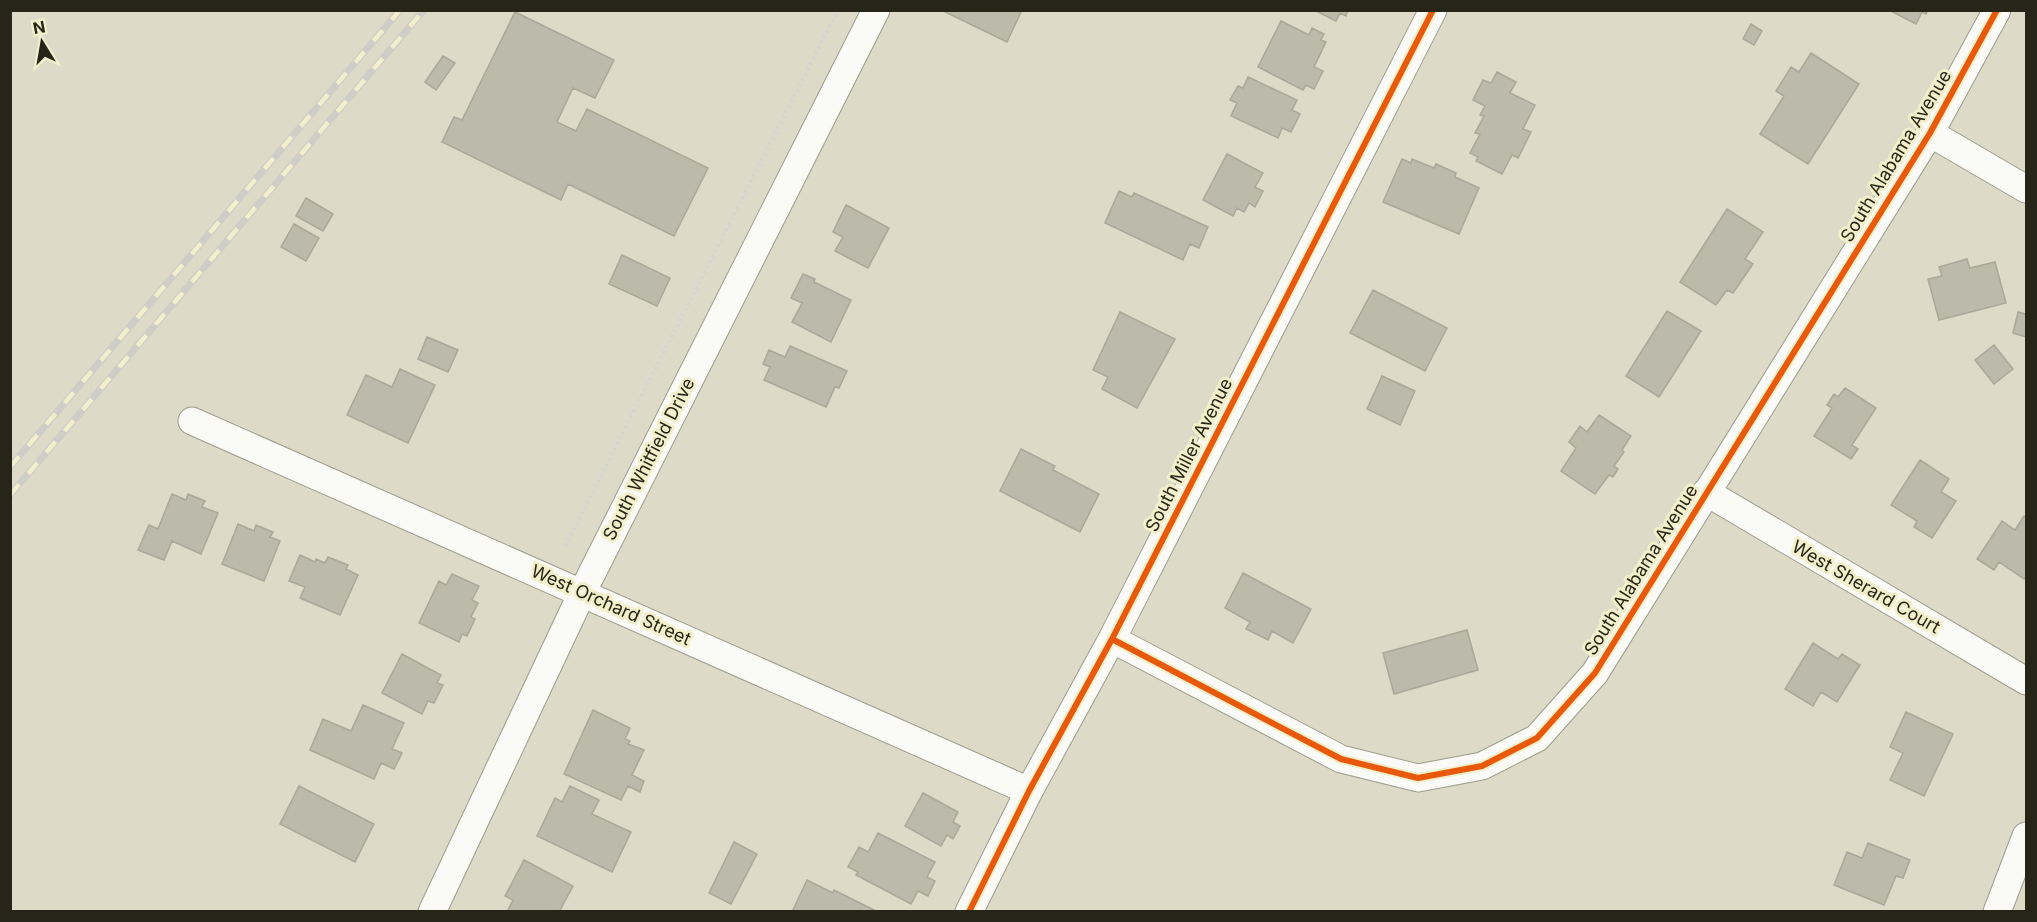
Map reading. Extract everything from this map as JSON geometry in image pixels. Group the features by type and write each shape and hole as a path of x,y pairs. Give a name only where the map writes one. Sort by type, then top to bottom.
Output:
{"street":[{"name":"South Whitfield Drive","path":"432,912 582,592 876,10"},
{"name":"South Miller Avenue","path":"969,912 1029,791 1112,639 1433,10"},
{"name":"South Alabama Avenue","path":"1112,639 1341,759 1418,778 1482,766 1537,738 1595,673 1930,133 1997,10"},
{"path":"1930,133 2026,189"},
{"name":"West Orchard Street","path":"192,421 1029,791"},
{"name":"West Sherard Court","path":"1706,492 2026,681"},
{"path":"1997,912 2026,836"}],"path":[{"path":"565,546 838,10"}],"building":[{"path":"946,10 1022,10 1007,42 945,12"},
{"path":"1314,10 1348,10 1346,16 1340,13 1336,21"},
{"path":"1889,10 1928,10 1926,14 1922,12 1916,24"},
{"path":"515,12 614,60 595,98 573,88 557,122 576,131 587,109 708,168 674,236 568,184 561,200 442,142 454,117 462,120"},
{"path":"1281,21 1309,35 1312,28 1324,34 1321,40 1326,42 1314,67 1323,71 1314,89 1306,85 1303,90 1258,67"},
{"path":"1751,24 1762,31 1754,45 1743,39"},
{"path":"1811,53 1859,84 1808,164 1760,134 1784,96 1776,91 1791,67 1799,72"},
{"path":"443,56 455,63 436,90 425,82"},
{"path":"1497,72 1516,82 1510,93 1535,105 1523,129 1531,132 1518,158 1512,155 1502,174 1476,161 1478,157 1470,153 1480,134 1475,133 1484,116 1480,115 1485,106 1473,100 1483,80 1491,83"},
{"path":"1248,77 1297,100 1292,110 1300,114 1291,132 1282,128 1278,138 1231,116 1237,103 1230,100 1238,86 1243,88"},
{"path":"1227,154 1263,173 1255,187 1263,191 1255,207 1249,203 1244,212 1237,208 1233,216 1203,200"},
{"path":"1402,159 1411,163 1412,159 1434,168 1436,164 1456,173 1455,177 1479,188 1459,234 1383,202"},
{"path":"1119,191 1132,197 1134,193 1208,227 1199,248 1190,244 1183,260 1105,223"},
{"path":"306,198 333,214 323,231 296,216"},
{"path":"846,205 889,228 868,268 835,251 843,237 833,232"},
{"path":"1727,209 1763,232 1745,259 1753,264 1733,293 1727,290 1716,305 1680,282"},
{"path":"294,224 319,238 306,261 281,247"},
{"path":"622,255 670,278 657,306 609,284"},
{"path":"1967,259 1970,268 1995,262 2006,303 1939,320 1928,279 1942,276 1939,267"},
{"path":"803,274 851,300 831,342 792,322 802,303 791,298"},
{"path":"1373,290 1447,328 1425,371 1350,333"},
{"path":"1667,311 1701,331 1659,397 1626,376"},
{"path":"1120,312 1175,339 1137,408 1102,389 1108,377 1093,370"},
{"path":"2018,312 2026,314 2026,337 2013,333"},
{"path":"427,337 458,350 448,372 418,359"},
{"path":"1994,345 2013,369 1994,384 1975,360"},
{"path":"790,346 847,371 839,388 835,387 826,407 764,380 770,367 763,364 769,350 785,357"},
{"path":"400,369 435,385 408,443 347,415 366,375 392,387"},
{"path":"1382,376 1415,391 1400,425 1367,409"},
{"path":"1845,388 1876,408 1852,445 1858,449 1851,459 1814,436 1832,408 1827,405 1834,394 1838,397"},
{"path":"1599,415 1631,436 1614,466 1618,469 1613,477 1609,475 1595,494 1561,471 1576,448 1569,442 1580,426 1587,432"},
{"path":"1021,449 1055,466 1053,470 1099,494 1080,532 1000,491"},
{"path":"1920,460 1949,479 1941,492 1956,501 1932,538 1914,527 1917,521 1891,505"},
{"path":"172,494 186,500 188,494 205,501 202,507 218,513 201,554 172,541 164,560 138,550 149,525 158,529"},
{"path":"2024,516 2026,518 2026,576 2024,579 1999,562 1994,570 1977,559 2002,521 2015,530"},
{"path":"238,524 254,531 256,525 273,532 270,537 280,541 264,581 222,564"},
{"path":"300,555 315,562 316,559 325,563 328,557 348,565 346,569 358,575 340,615 300,598 305,587 289,581"},
{"path":"1243,573 1311,609 1293,643 1272,631 1268,640 1246,629 1250,622 1225,608"},
{"path":"452,574 479,586 472,600 478,603 471,617 475,619 467,636 462,634 459,642 419,623 439,581 446,585"},
{"path":"1467,630 1478,670 1394,694 1383,653"},
{"path":"1813,643 1838,659 1842,654 1860,665 1837,702 1821,692 1813,706 1785,689"},
{"path":"402,654 441,675 437,683 443,685 434,703 428,701 422,714 382,693"},
{"path":"363,705 404,723 392,749 402,753 394,769 381,763 374,779 310,750 323,719 351,731"},
{"path":"593,710 630,728 625,739 630,741 628,744 644,750 632,775 644,781 640,792 628,786 621,800 564,774"},
{"path":"1906,712 1953,734 1924,796 1890,780 1903,753 1890,747"},
{"path":"299,786 374,824 355,862 280,824"},
{"path":"570,786 599,800 592,814 631,832 612,872 537,836 555,798 562,802"},
{"path":"923,793 958,812 953,822 960,826 953,839 947,835 941,846 905,826"},
{"path":"878,833 935,862 927,877 935,881 928,896 918,891 911,904 856,875 858,872 848,867 859,847 868,852"},
{"path":"734,842 757,854 731,904 709,893"},
{"path":"1868,843 1910,860 1903,878 1896,876 1884,905 1834,885 1847,852 1862,858"},
{"path":"524,860 573,886 559,912 507,912 513,900 505,896"},
{"path":"807,880 833,893 834,890 878,912 792,912"}],"railway":[{"path":"10,467 400,10"},
{"path":"10,495 424,10"}],"cycle path":[{"path":"969,912 1029,791 1112,639 1433,10"},
{"path":"1112,639 1341,759 1418,778 1482,766 1537,738 1595,673 1930,133 1997,10"}]}
